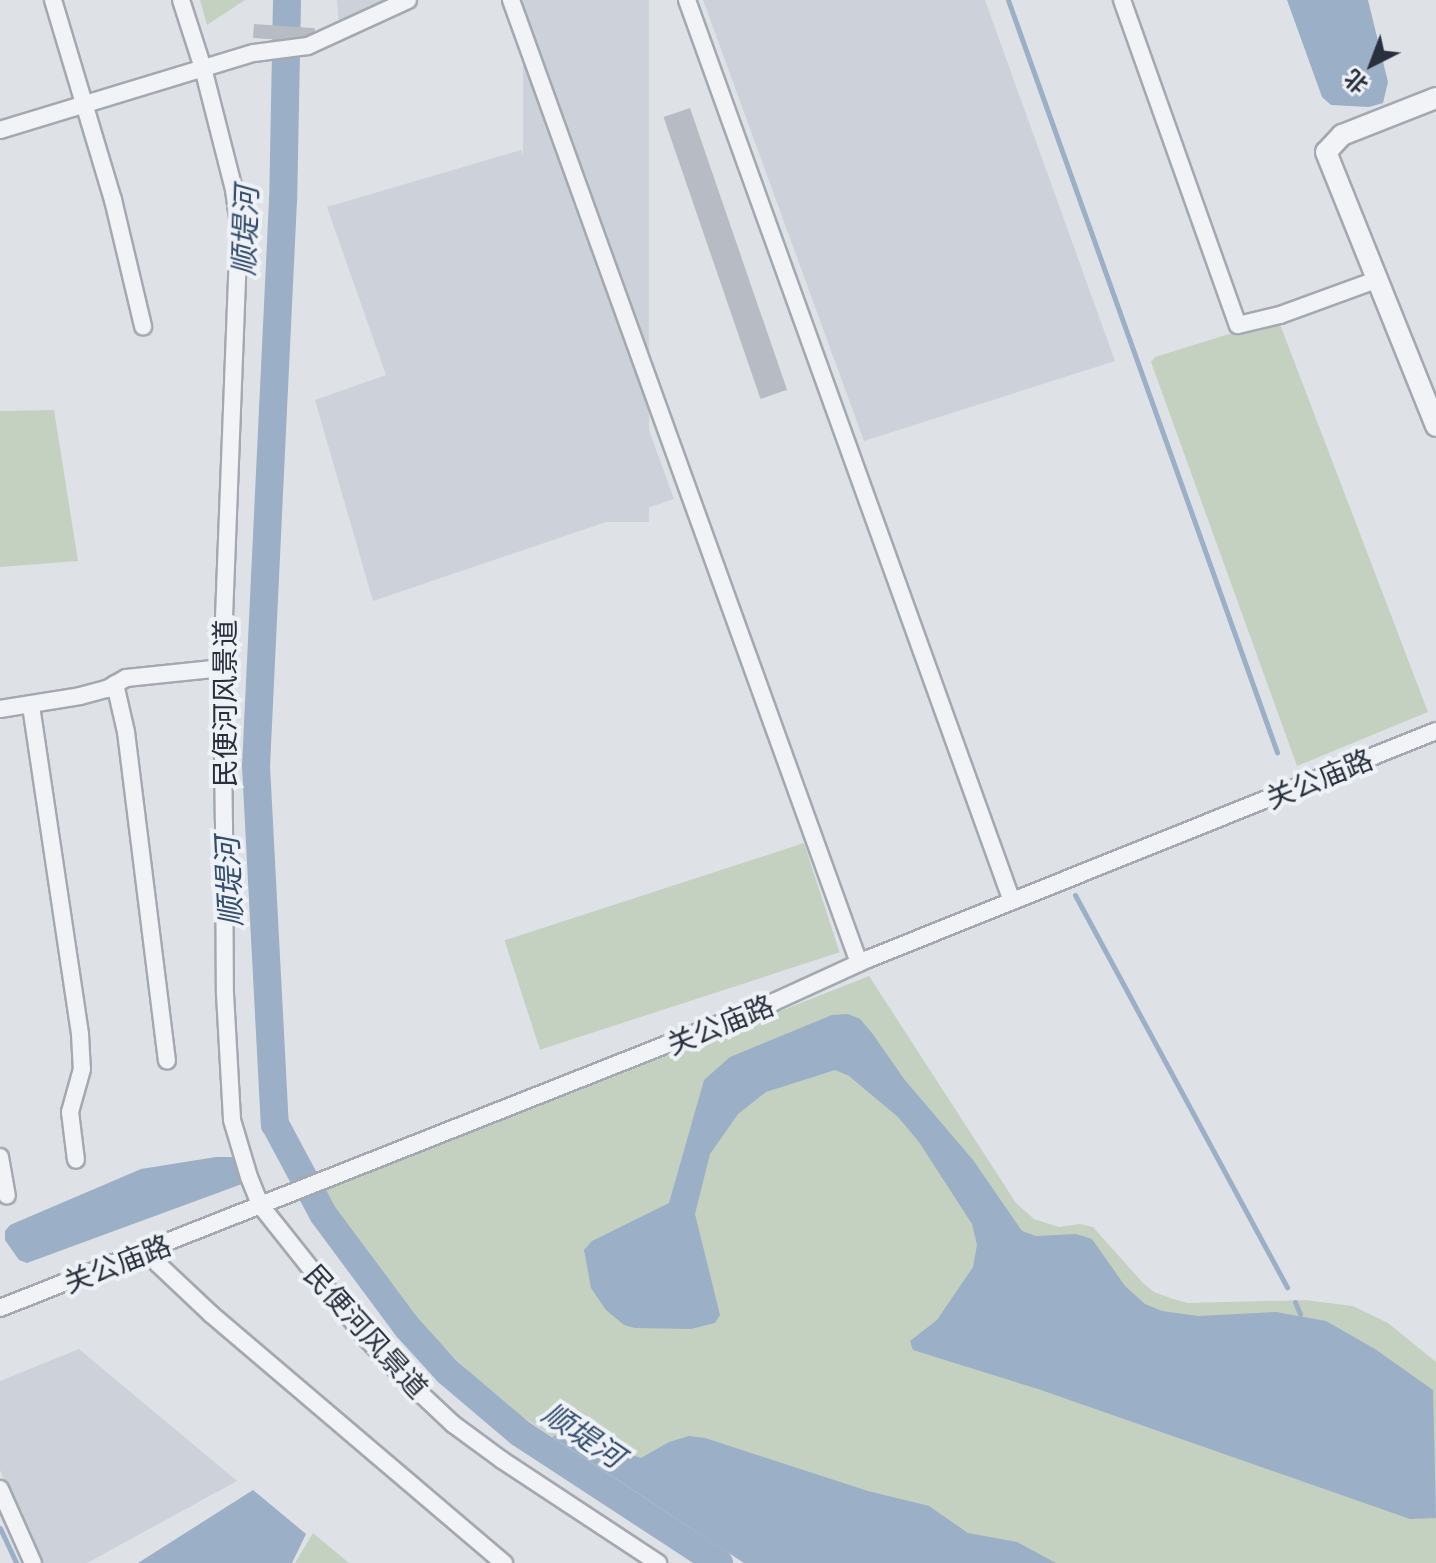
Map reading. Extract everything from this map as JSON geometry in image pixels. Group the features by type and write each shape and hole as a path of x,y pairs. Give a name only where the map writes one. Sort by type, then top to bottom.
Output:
{"street":[{"path":"53,0 113,200 143,326"},
{"name":"民便河风景道","path":"181,0 203,68 234,190 239,227 222,668 225,994 232,1120 268,1203 366,1338 453,1424 658,1563"},
{"path":"0,130 203,68 279,49 308,46 408,0"},
{"path":"511,0 859,963"},
{"path":"687,0 1012,901"},
{"path":"1122,0 1238,325 1280,315 1379,279"},
{"path":"1436,98 1342,135 1326,152 1436,426"},
{"path":"0,709 80,696 126,678 222,668"},
{"path":"115,684 126,732 167,1060"},
{"path":"31,706 80,1034 82,1069 70,1112 76,1160"},
{"name":"关公庙路","path":"0,1308 774,1002 859,963 1436,731"},
{"path":"0,1157 7,1195"},
{"path":"151,1250 158,1264 211,1314 504,1563"},
{"path":"0,1489 33,1563"}],"shaded area":[{"path":"337,0 397,0 339,28"},
{"path":"523,0 649,0 649,522 523,522"},
{"path":"703,0 985,0 1115,361 864,441"},
{"path":"521,150 582,309 603,303 674,499 373,601 315,400 386,375 327,207"},
{"path":"79,1349 237,1481 87,1563 41,1563 0,1470 0,1381"}],"green space":[{"path":"200,0 245,0 207,25"},
{"path":"1278,319 1428,712 1297,766 1151,362 1155,357"},
{"path":"54,410 78,561 0,567 0,411"},
{"path":"804,843 840,952 540,1050 504,940"},
{"path":"869,976 1016,1203 1034,1219 1059,1227 1080,1224 1093,1227 1143,1283 1154,1292 1173,1299 1188,1303 1305,1300 1353,1306 1388,1323 1436,1362 1436,1563 746,1563 498,1401 416,1319 356,1245 324,1191"},
{"path":"313,1533 349,1563 295,1563"}],"water":[{"path":"1287,0 1368,0 1388,82 1383,103 1369,107 1331,105 1322,97"},
{"path":"848,1014 860,1019 872,1033 904,1079 973,1160 1022,1231 1036,1236 1076,1234 1092,1239 1125,1286 1145,1304 1162,1311 1198,1316 1276,1312 1326,1321 1375,1349 1433,1390 1436,1518 1410,1519 1038,1389 913,1350 910,1341 937,1320 973,1267 977,1245 972,1224 919,1142 898,1117 849,1076 835,1070 766,1092 738,1114 710,1154 695,1214 720,1315 715,1323 691,1329 635,1328 624,1325 606,1310 591,1288 584,1250 592,1241 669,1203 704,1080 730,1057 832,1015"},
{"path":"216,1157 235,1157 242,1184 27,1263 19,1260 5,1240 5,1231 10,1225 141,1169"},
{"path":"569,1430 606,1438 623,1452 641,1458 669,1442 689,1436 705,1438 868,1491 929,1506 968,1533 1017,1542 1056,1563 744,1563 552,1437"},
{"path":"253,1490 306,1534 292,1563 138,1563"}],"building":[{"path":"254,24 315,28 314,42 253,38"},
{"path":"690,108 787,390 761,399 664,117"}],"waterway":[{"name":"顺堤河","path":"287,0 283,200 256,766 275,1124 323,1214 407,1327 448,1372 520,1433 719,1563"},
{"path":"1008,0 1277,752"},
{"path":"1075,895 1287,1287"},
{"path":"1295,1302 1300,1314"},
{"path":"0,1528 16,1563"}]}
